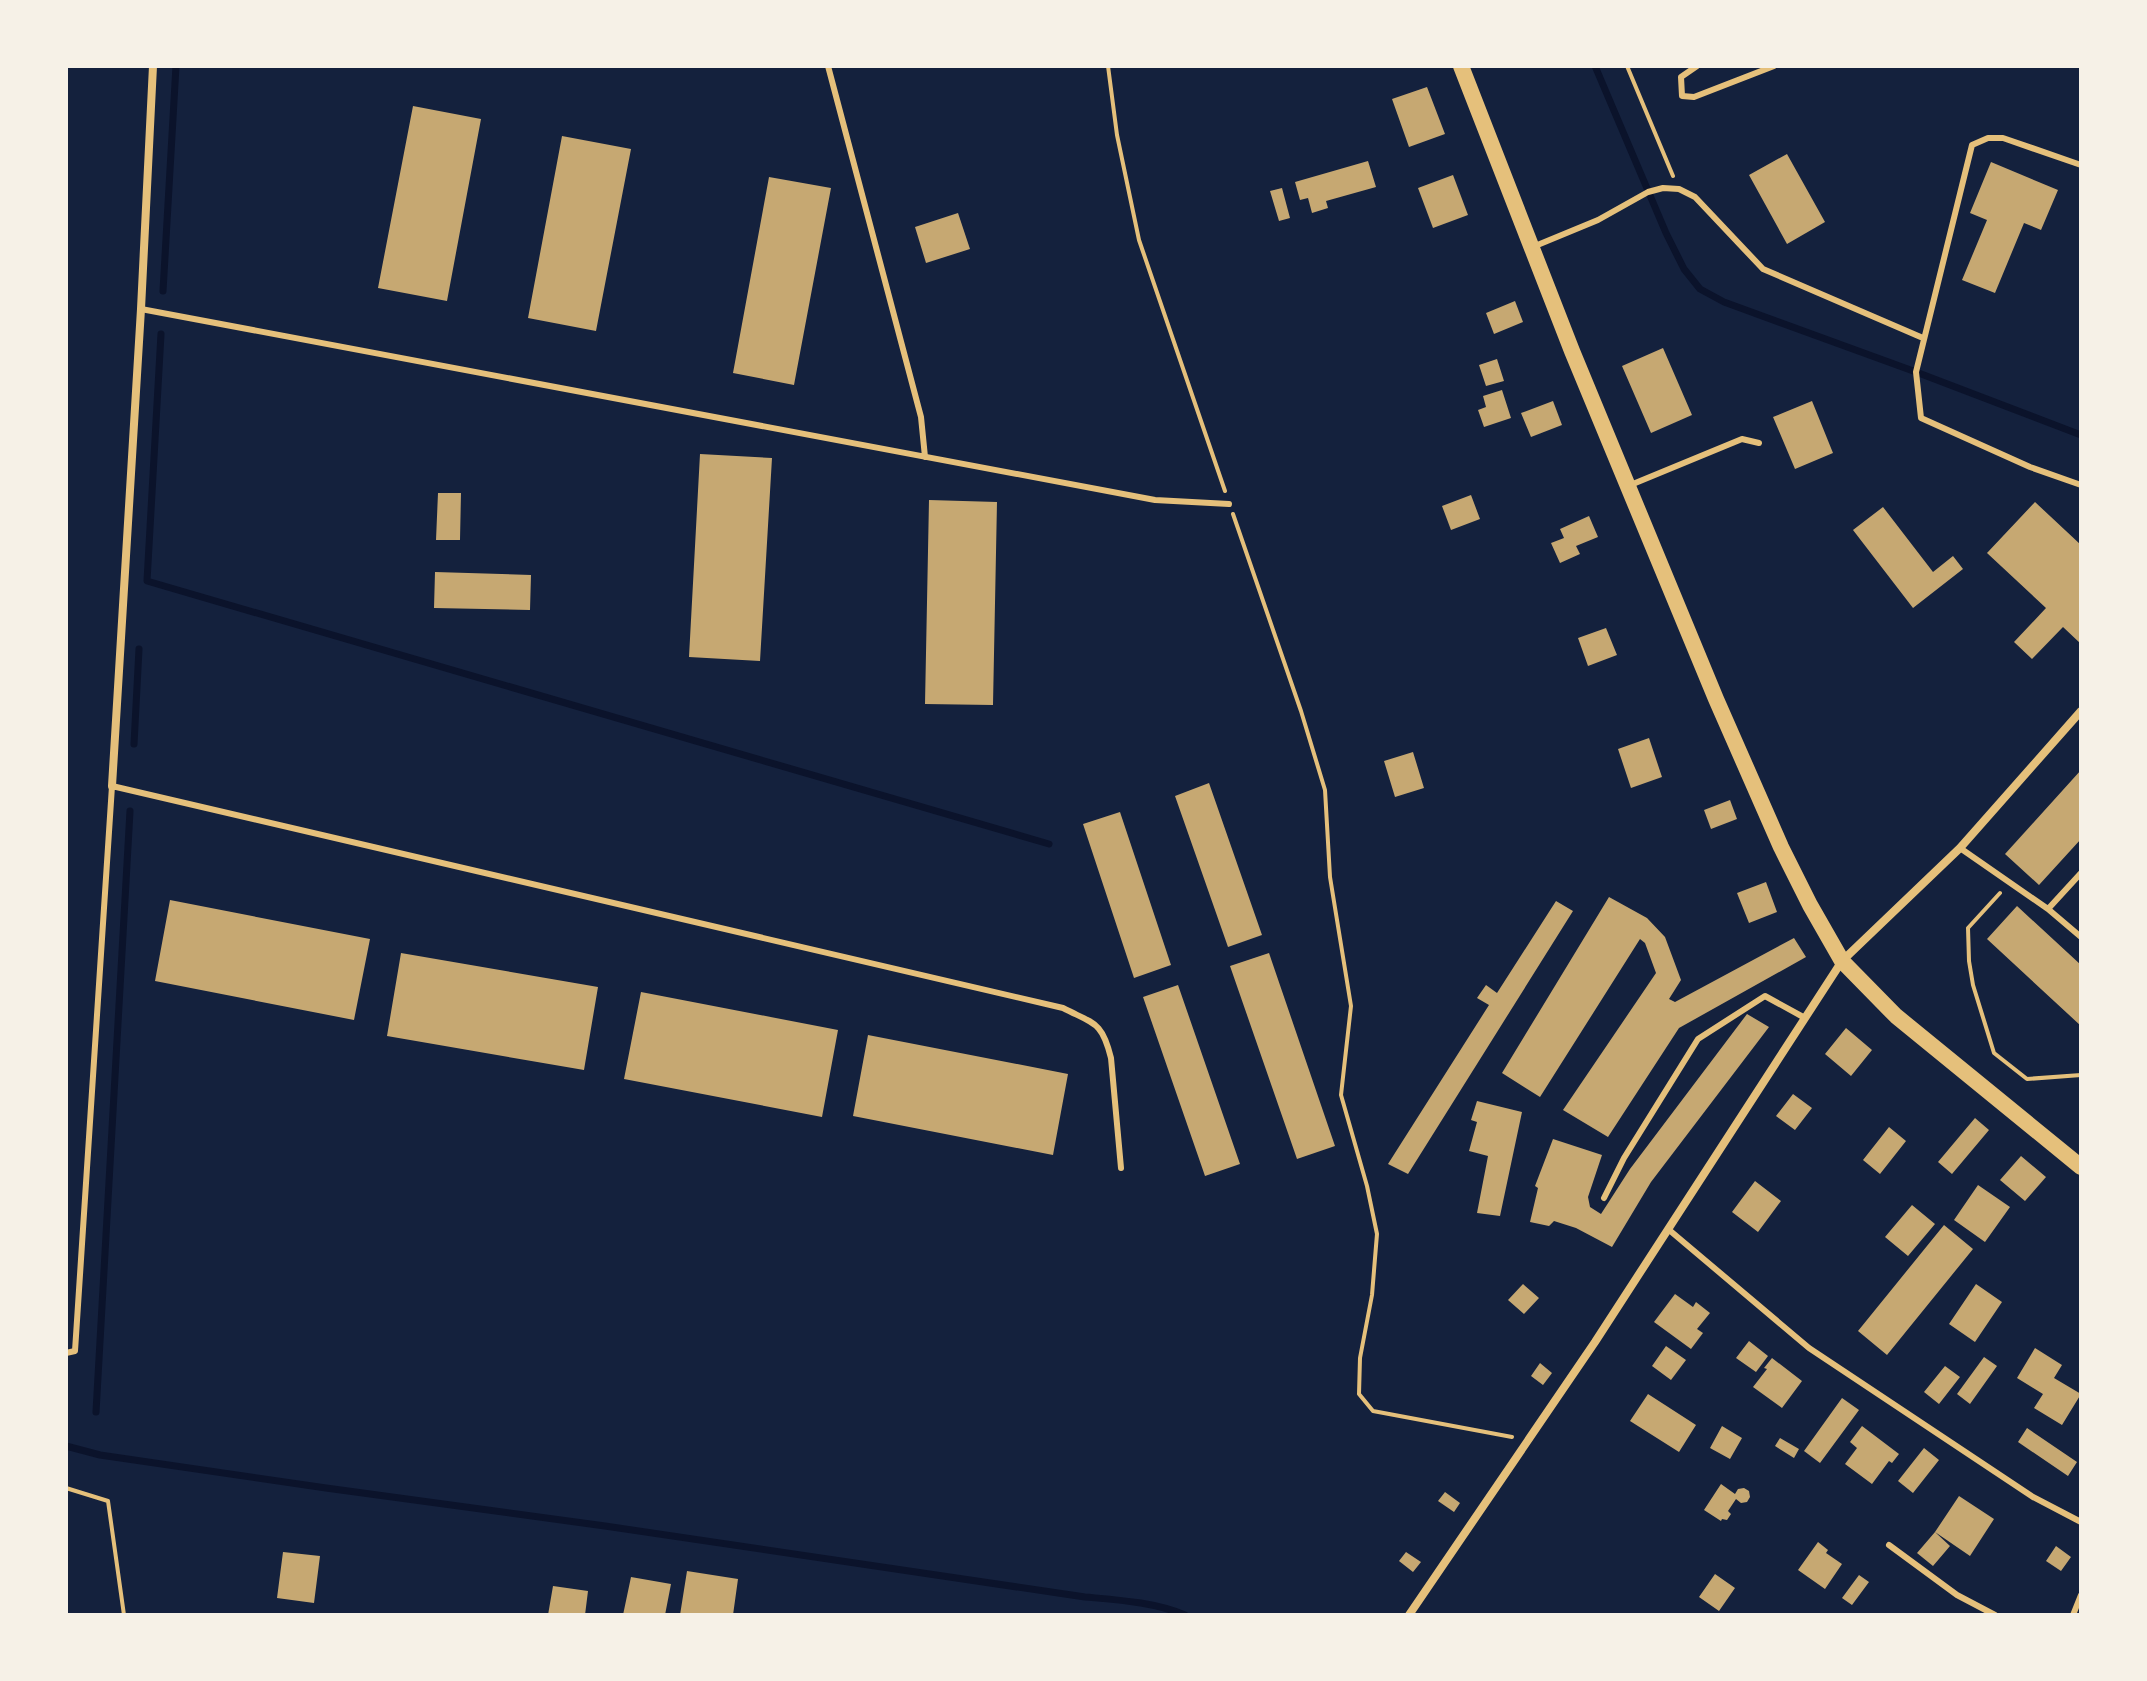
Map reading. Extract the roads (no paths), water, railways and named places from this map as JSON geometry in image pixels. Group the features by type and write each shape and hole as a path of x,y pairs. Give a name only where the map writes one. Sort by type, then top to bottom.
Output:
{"main road":[{"path":"1461,66 1716,699 1810,905 1842,961 1896,1016 2081,1167"}],"street":[{"path":"112,786 153,66"},
{"path":"1409,1615 1668,1229 1842,961 1960,848 2081,711"}],"lane":[{"path":"828,66 921,417 925,457"},
{"path":"1697,66 1681,77 1682,96 1694,97 1774,66"},
{"path":"2081,165 2003,138 1988,138 1972,145 1916,372 1921,418 2030,467 2081,485"},
{"path":"1532,248 1598,220 1648,192 1663,188 1679,189 1695,197 1763,269 1923,338"},
{"path":"141,309 1155,500 1229,504"},
{"path":"1628,486 1742,439 1759,443"},
{"path":"66,1353 75,1351 112,786 1063,1008 1099,1026 1107,1041 1121,1168"},
{"path":"1960,848 2048,909 2081,937"},
{"path":"2048,909 2081,873"},
{"path":"1604,1198 1624,1158 1698,1039 1765,996 1805,1018"},
{"path":"1668,1229 1809,1348 2033,1497 2081,1522"},
{"path":"1889,1545 1957,1595 1995,1615"},
{"path":"2073,1615 2081,1595"}],"waterway":[{"path":"163,291 176,66"},
{"path":"1595,66 1666,233 1684,269 1700,289 1724,302 2081,435"},
{"path":"161,334 147,581 1049,844"},
{"path":"134,744 139,649"},
{"path":"96,1412 130,811"},
{"path":"66,1446 100,1455 326,1488 1136,1602 1185,1615"}]}
